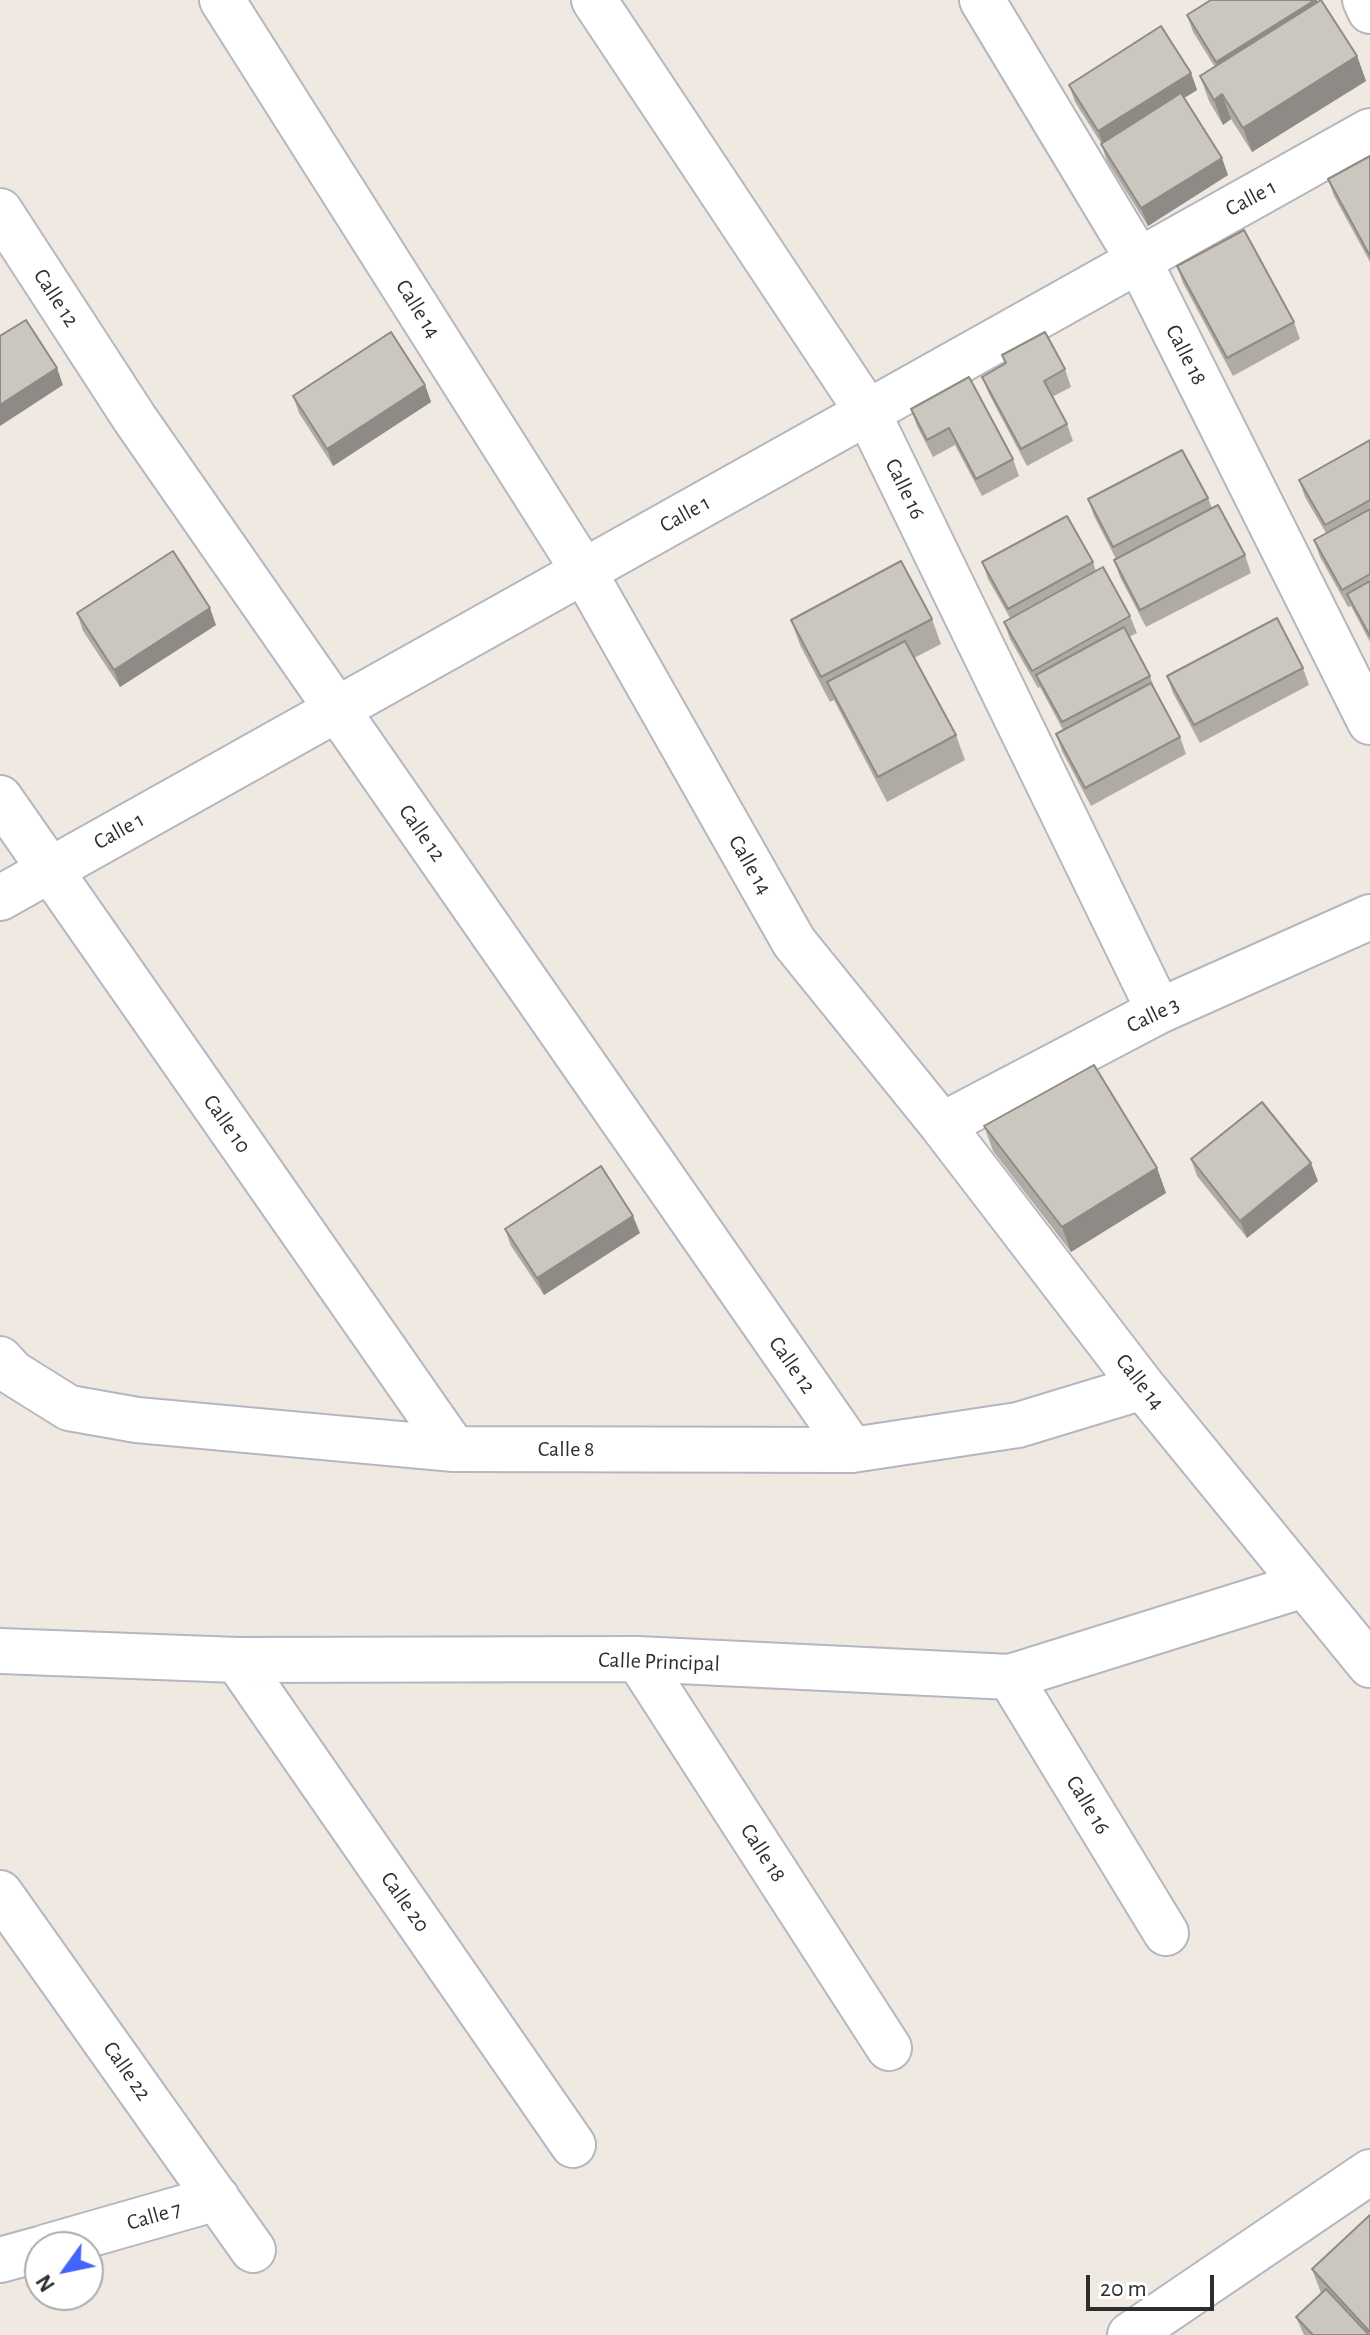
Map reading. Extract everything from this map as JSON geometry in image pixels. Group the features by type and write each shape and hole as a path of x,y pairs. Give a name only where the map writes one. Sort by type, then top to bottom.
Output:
{"street":[{"name":"Calle 14","path":"222,0 583,570 794,942 942,1125 1143,1387 1370,1665"},
{"name":"Calle 16","path":"594,0 867,411 1159,1011"},
{"name":"Calle 18","path":"982,0 1138,259 1370,722"},
{"path":"1365,0 1370,11"},
{"name":"Calle 1","path":"0,898 1370,131"},
{"name":"Calle 12","path":"0,211 144,432 852,1450"},
{"name":"Calle 10","path":"0,798 454,1449"},
{"name":"Calle 3","path":"942,1125 1159,1011 1370,917"},
{"name":"Calle 8","path":"0,1359 13,1373 69,1408 137,1420 454,1449 852,1450 1018,1425 1143,1387"},
{"name":"Calle Principal","path":"0,1651 237,1660 638,1659 1010,1677 1304,1585"},
{"name":"Calle 18","path":"638,1659 889,2048"},
{"name":"Calle 20","path":"237,1660 573,2145"},
{"name":"Calle 16","path":"1010,1677 1166,1933"},
{"name":"Calle 22","path":"0,1893 253,2250"},
{"path":"1130,2335 1370,2172"},
{"name":"Calle 7","path":"102,2231 217,2198"},
{"name":"Calle 7","path":"0,2260 24,2253"}],"building":[{"path":"1211,0 1315,0 1216,62 1187,15"},
{"path":"1321,0 1357,56 1243,128 1222,94 1214,100 1200,76"},
{"path":"1161,26 1191,73 1098,131 1069,85"},
{"path":"1181,93 1222,158 1141,208 1101,144"},
{"path":"1370,156 1370,256 1328,179"},
{"path":"1244,230 1294,322 1227,358 1177,266"},
{"path":"26,320 57,368 0,405 0,336"},
{"path":"391,332 425,385 327,449 293,396"},
{"path":"1045,332 1065,369 1044,381 1067,424 1021,449 982,377 1006,363 1002,355"},
{"path":"969,377 1013,459 976,479 949,428 927,440 911,409"},
{"path":"1370,440 1370,500 1325,525 1299,480"},
{"path":"1182,450 1208,498 1113,547 1088,499"},
{"path":"1218,505 1245,555 1140,610 1114,560"},
{"path":"1370,509 1370,574 1342,590 1314,540"},
{"path":"1067,516 1093,562 1008,609 982,562"},
{"path":"173,551 210,608 114,670 77,613"},
{"path":"901,561 932,619 821,677 791,620"},
{"path":"1103,567 1130,616 1032,671 1004,622"},
{"path":"1370,581 1370,636 1347,594"},
{"path":"1277,618 1303,668 1194,725 1167,676"},
{"path":"1124,627 1150,676 1062,722 1036,675"},
{"path":"905,641 956,735 878,777 827,682"},
{"path":"1151,683 1180,737 1085,788 1056,734"},
{"path":"1094,1065 1157,1168 1062,1227 984,1126"},
{"path":"1262,1102 1311,1163 1240,1221 1191,1159"},
{"path":"601,1166 633,1216 537,1278 505,1229"},
{"path":"1370,2215 1370,2332 1312,2269"},
{"path":"1326,2289 1369,2335 1313,2335 1296,2317"}]}
